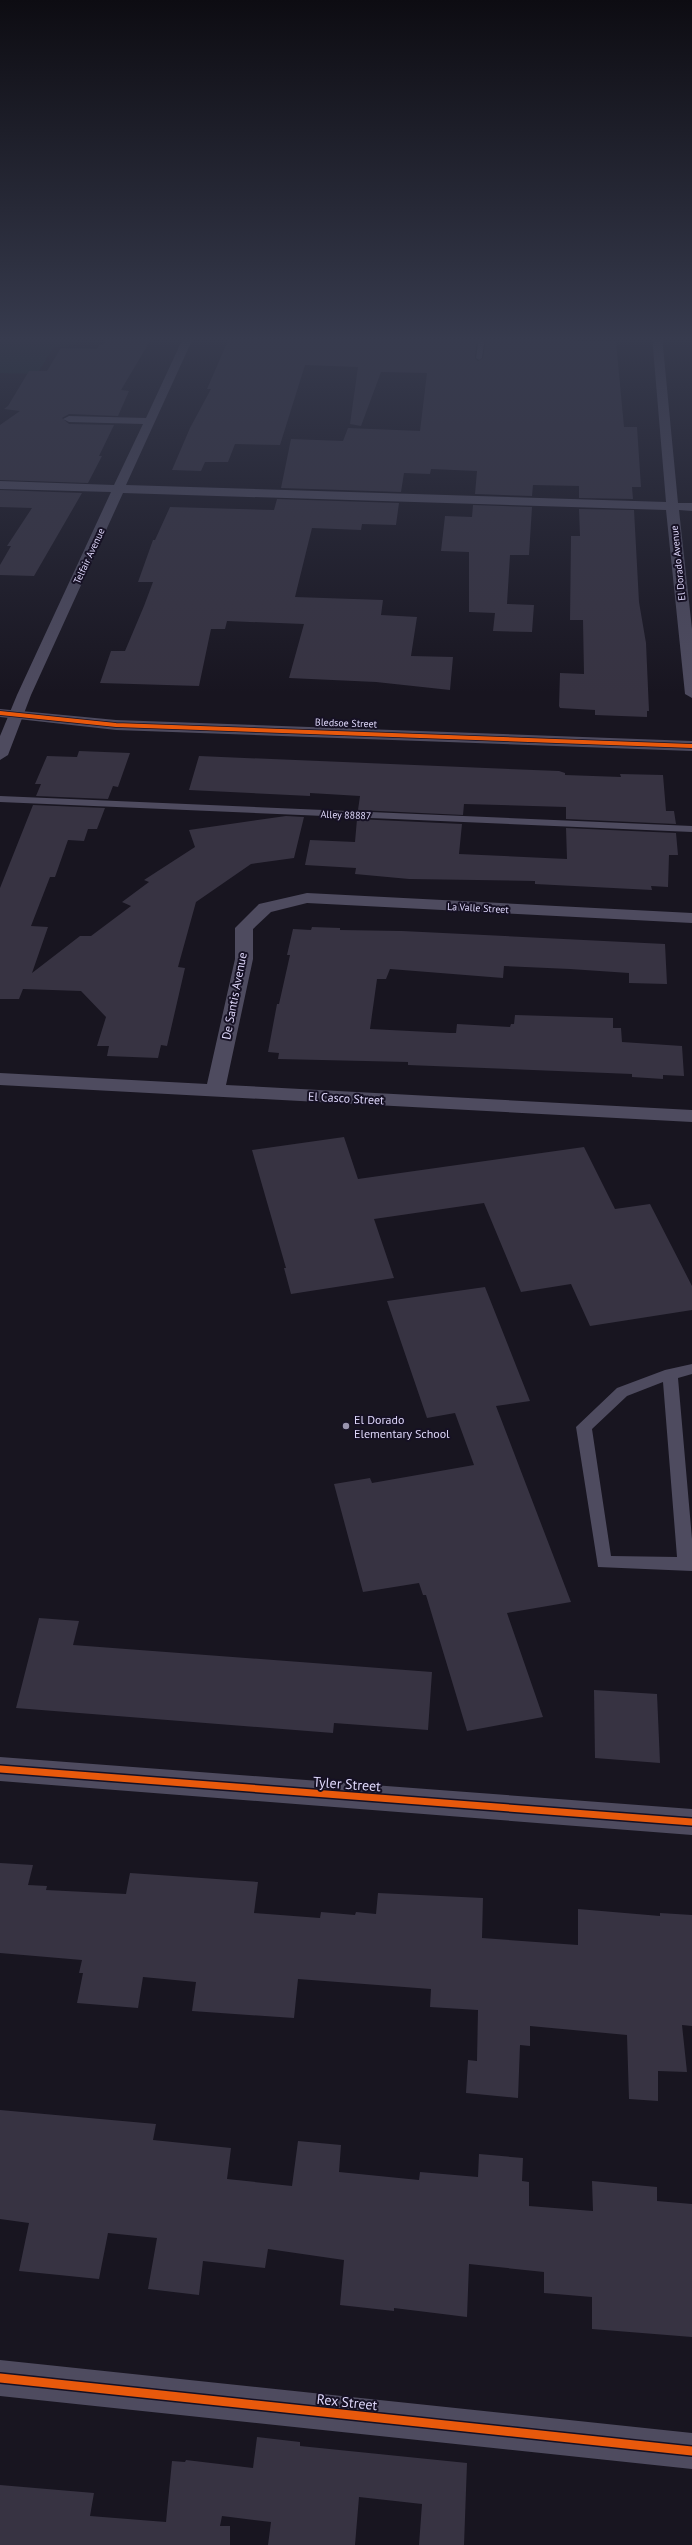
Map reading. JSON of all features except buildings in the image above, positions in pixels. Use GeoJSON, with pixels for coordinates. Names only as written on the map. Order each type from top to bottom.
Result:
{"type":"FeatureCollection","features":[{"type":"Feature","properties":{"kind":"street","name":"Telfair Avenue"},"geometry":{"type":"LineString","coordinates":[[0,755],[16,716],[135,455]]}},
{"type":"Feature","properties":{"kind":"street","name":"El Dorado Avenue"},"geometry":{"type":"LineString","coordinates":[[667,455],[692,694]]}},
{"type":"Feature","properties":{"kind":"street"},"geometry":{"type":"LineString","coordinates":[[0,485],[692,507]]}},
{"type":"Feature","properties":{"kind":"street","name":"Bledsoe Street"},"geometry":{"type":"LineString","coordinates":[[0,713],[16,716],[116,725],[692,746]]}},
{"type":"Feature","properties":{"kind":"street","name":"La Valle Street"},"geometry":{"type":"LineString","coordinates":[[265,908],[307,898],[692,918]]}},
{"type":"Feature","properties":{"kind":"street","name":"De Santis Avenue"},"geometry":{"type":"LineString","coordinates":[[215,1092],[244,959],[244,928],[265,908]]}},
{"type":"Feature","properties":{"kind":"street","name":"El Casco Street"},"geometry":{"type":"LineString","coordinates":[[0,1079],[215,1092],[692,1116]]}},
{"type":"Feature","properties":{"kind":"street","name":"Tyler Street"},"geometry":{"type":"LineString","coordinates":[[0,1769],[692,1822]]}},
{"type":"Feature","properties":{"kind":"street","name":"Rex Street"},"geometry":{"type":"LineString","coordinates":[[0,2378],[692,2451]]}},
{"type":"Feature","properties":{"kind":"lane","name":"Alley 88887"},"geometry":{"type":"LineString","coordinates":[[0,799],[692,829]]}},
{"type":"Feature","properties":{"kind":"lane"},"geometry":{"type":"LineString","coordinates":[[670,1374],[689,1563],[604,1562],[584,1427],[622,1392],[670,1374],[692,1369]]}},
{"type":"Feature","properties":{"kind":"cycle path"},"geometry":{"type":"LineString","coordinates":[[0,713],[116,725],[692,746]]}},
{"type":"Feature","properties":{"kind":"cycle path"},"geometry":{"type":"LineString","coordinates":[[0,1769],[692,1822]]}},
{"type":"Feature","properties":{"kind":"cycle path"},"geometry":{"type":"LineString","coordinates":[[0,2378],[692,2451]]}},
{"type":"Feature","properties":{"kind":"place","name":"El Dorado Elementary School"},"geometry":{"type":"Point","coordinates":[346,1426]}}]}
